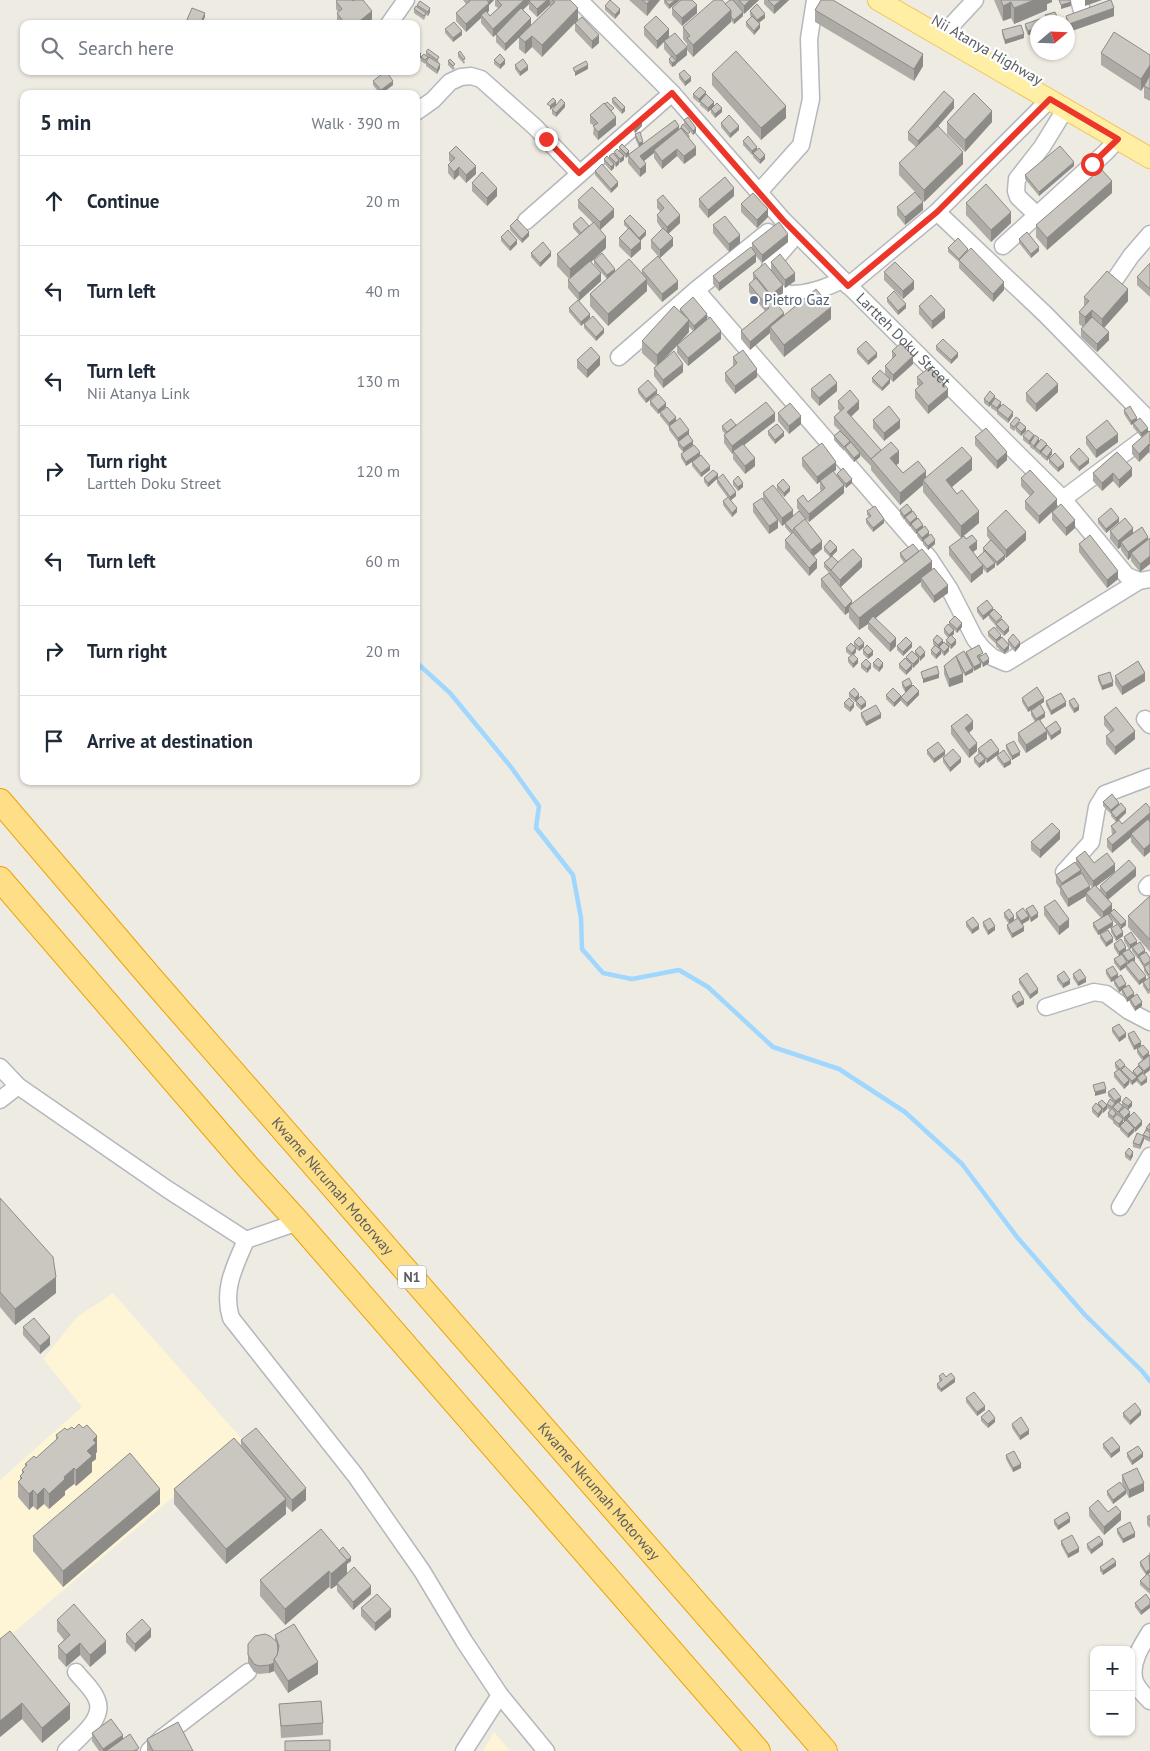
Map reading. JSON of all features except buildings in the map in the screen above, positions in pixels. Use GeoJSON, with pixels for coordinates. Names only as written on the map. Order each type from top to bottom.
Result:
{"type":"FeatureCollection","features":[{"type":"Feature","properties":{"kind":"highway","name":"Kwame Nkrumah Motorway"},"geometry":{"type":"LineString","coordinates":[[0,801],[157,985],[825,1751]]}},
{"type":"Feature","properties":{"kind":"highway"},"geometry":{"type":"LineString","coordinates":[[0,880],[758,1751]]}},
{"type":"Feature","properties":{"kind":"main road"},"geometry":{"type":"LineString","coordinates":[[878,0],[1150,158]]}},
{"type":"Feature","properties":{"kind":"main road","name":"Nii Atanya Highway"},"geometry":{"type":"LineString","coordinates":[[901,0],[1150,147]]}},
{"type":"Feature","properties":{"kind":"street"},"geometry":{"type":"LineString","coordinates":[[392,20],[406,0]]}},
{"type":"Feature","properties":{"kind":"street","name":"Lartteh Doku Street"},"geometry":{"type":"LineString","coordinates":[[579,0],[672,93],[783,220],[1063,498],[1127,576],[1144,580]]}},
{"type":"Feature","properties":{"kind":"street"},"geometry":{"type":"LineString","coordinates":[[759,192],[802,145],[811,99],[809,39],[815,0]]}},
{"type":"Feature","properties":{"kind":"street"},"geometry":{"type":"LineString","coordinates":[[949,28],[975,0]]}},
{"type":"Feature","properties":{"kind":"street"},"geometry":{"type":"LineString","coordinates":[[420,109],[433,100],[450,82],[461,76],[481,79],[535,128],[579,173]]}},
{"type":"Feature","properties":{"kind":"street"},"geometry":{"type":"LineString","coordinates":[[526,221],[672,93]]}},
{"type":"Feature","properties":{"kind":"street"},"geometry":{"type":"LineString","coordinates":[[797,234],[771,264],[769,271],[777,284],[788,294],[796,294],[845,283],[937,212],[1058,104]]}},
{"type":"Feature","properties":{"kind":"street"},"geometry":{"type":"LineString","coordinates":[[1037,215],[1018,197],[1016,191],[1017,180],[1042,147],[1058,104]]}},
{"type":"Feature","properties":{"kind":"street"},"geometry":{"type":"LineString","coordinates":[[1003,246],[1118,139]]}},
{"type":"Feature","properties":{"kind":"street"},"geometry":{"type":"LineString","coordinates":[[937,212],[1064,333],[1150,421]]}},
{"type":"Feature","properties":{"kind":"street"},"geometry":{"type":"LineString","coordinates":[[618,357],[696,290],[783,220]]}},
{"type":"Feature","properties":{"kind":"street"},"geometry":{"type":"LineString","coordinates":[[1116,278],[1131,256],[1150,234]]}},
{"type":"Feature","properties":{"kind":"street"},"geometry":{"type":"LineString","coordinates":[[696,290],[929,558],[950,590],[975,639],[992,657],[1006,663],[1144,580]]}},
{"type":"Feature","properties":{"kind":"street"},"geometry":{"type":"LineString","coordinates":[[1063,498],[1150,434]]}},
{"type":"Feature","properties":{"kind":"street"},"geometry":{"type":"LineString","coordinates":[[1064,872],[1091,842],[1097,807],[1104,794],[1150,777]]}},
{"type":"Feature","properties":{"kind":"street"},"geometry":{"type":"LineString","coordinates":[[1046,1007],[1094,992],[1106,994],[1129,1011],[1150,1022]]}},
{"type":"Feature","properties":{"kind":"street"},"geometry":{"type":"LineString","coordinates":[[0,1067],[18,1086],[144,1174],[246,1240]]}},
{"type":"Feature","properties":{"kind":"street"},"geometry":{"type":"LineString","coordinates":[[0,1100],[18,1086]]}},
{"type":"Feature","properties":{"kind":"street"},"geometry":{"type":"LineString","coordinates":[[1120,1207],[1150,1156]]}},
{"type":"Feature","properties":{"kind":"street"},"geometry":{"type":"LineString","coordinates":[[298,1222],[246,1240],[229,1282],[227,1305],[230,1318],[355,1475],[422,1571],[464,1641],[500,1695],[546,1751]]}},
{"type":"Feature","properties":{"kind":"street"},"geometry":{"type":"LineString","coordinates":[[1150,1632],[1140,1648],[1135,1662],[1134,1678],[1140,1690],[1150,1701]]}},
{"type":"Feature","properties":{"kind":"street"},"geometry":{"type":"LineString","coordinates":[[66,1751],[96,1719],[99,1708],[97,1698],[76,1672]]}},
{"type":"Feature","properties":{"kind":"street"},"geometry":{"type":"LineString","coordinates":[[148,1751],[248,1672]]}},
{"type":"Feature","properties":{"kind":"street"},"geometry":{"type":"LineString","coordinates":[[464,1751],[500,1695]]}},
{"type":"Feature","properties":{"kind":"shaded area"},"geometry":{"type":"Polygon","coordinates":[[[113,1293],[242,1439],[0,1644],[0,1480],[82,1407],[43,1359],[77,1317],[113,1293]]]}},
{"type":"Feature","properties":{"kind":"shaded area"},"geometry":{"type":"Polygon","coordinates":[[[494,1732],[510,1751],[483,1751],[494,1732]]]}},
{"type":"Feature","properties":{"kind":"waterway"},"geometry":{"type":"LineString","coordinates":[[420,666],[450,693],[511,767],[539,806],[536,828],[573,875],[581,918],[582,949],[603,973],[632,979],[679,970],[708,987],[773,1047],[839,1069],[905,1112],[962,1164],[1017,1237],[1085,1315],[1150,1381]]}},
{"type":"Feature","properties":{"kind":"place","name":"Pietro Gaz"},"geometry":{"type":"Point","coordinates":[754,300]}},
{"type":"Feature","properties":{"kind":"route"},"geometry":{"type":"LineString","coordinates":[[546,139],[579,173],[672,93],[783,220],[848,286],[937,212],[1050,99],[1118,139],[1092,164]]}}]}
